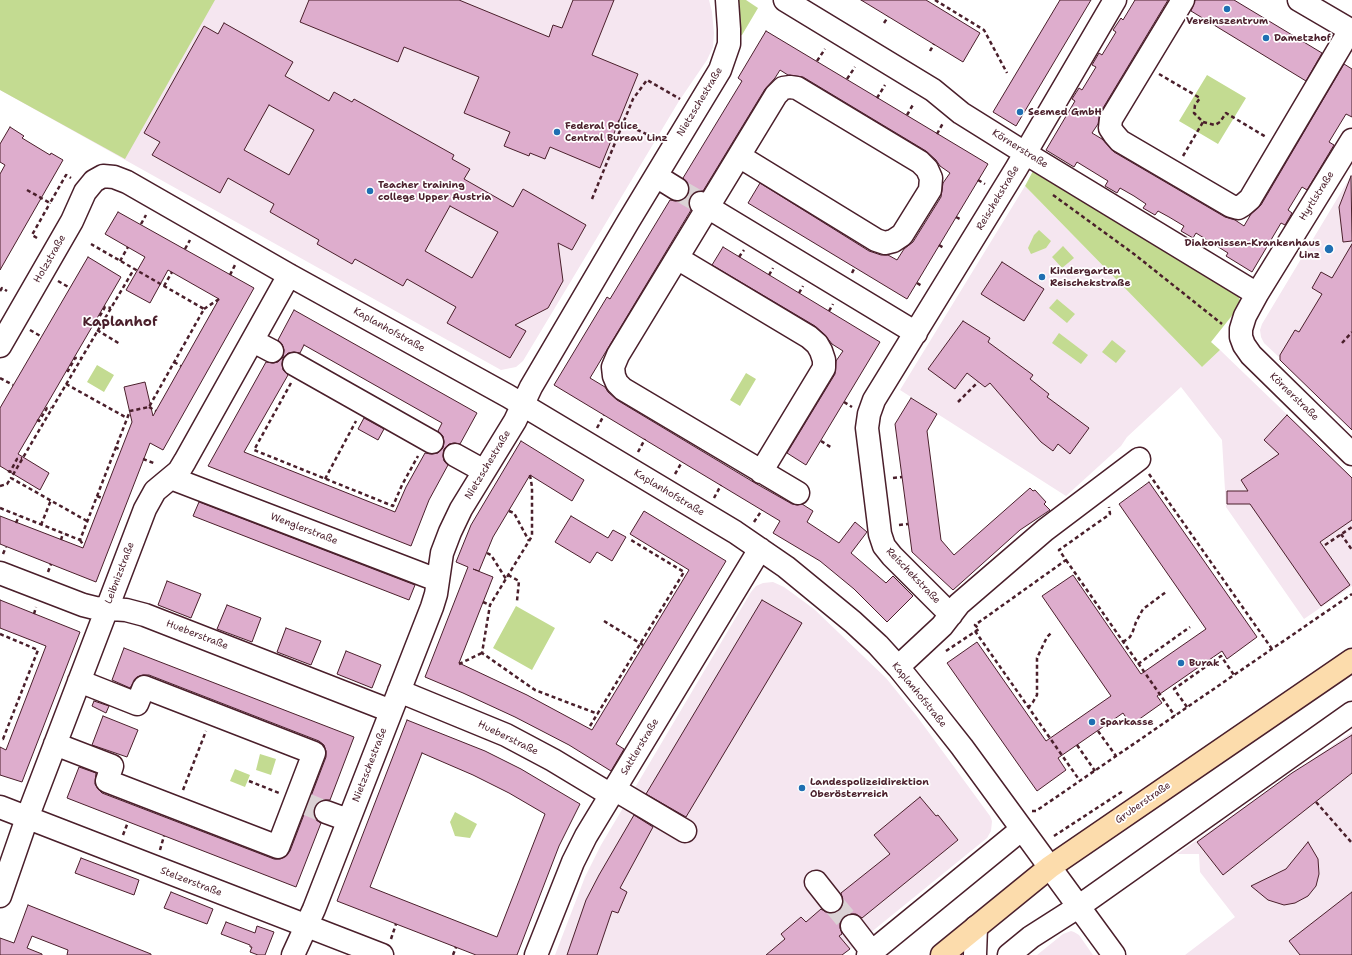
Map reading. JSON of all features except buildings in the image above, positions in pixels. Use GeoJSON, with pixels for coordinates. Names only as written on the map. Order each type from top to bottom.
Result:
{"type":"FeatureCollection","features":[{"type":"Feature","properties":{"kind":"main road","name":"Gruberstraße"},"geometry":{"type":"LineString","coordinates":[[942,955],[1050,868],[1352,660]]}},
{"type":"Feature","properties":{"kind":"street","name":"Nietzschestraße"},"geometry":{"type":"LineString","coordinates":[[293,955],[314,909],[432,607],[442,553],[450,532],[461,509],[515,421],[535,380],[720,70],[729,44],[727,0]]}},
{"type":"Feature","properties":{"kind":"street","name":"Körnerstraße"},"geometry":{"type":"LineString","coordinates":[[785,0],[933,90],[961,113],[1025,153],[1257,294]]}},
{"type":"Feature","properties":{"kind":"street","name":"Reischekstraße"},"geometry":{"type":"LineString","coordinates":[[951,615],[892,556],[884,546],[880,534],[867,428],[868,414],[874,400],[1025,153],[1115,0]]}},
{"type":"Feature","properties":{"kind":"street"},"geometry":{"type":"LineString","coordinates":[[1183,0],[1111,119],[1110,128],[1120,141],[1231,206],[1238,208],[1250,199],[1351,31],[1300,0]]}},
{"type":"Feature","properties":{"kind":"street"},"geometry":{"type":"LineString","coordinates":[[739,156],[876,240],[885,243],[893,242],[902,235],[930,190],[930,178],[927,169],[920,162],[797,88],[784,88],[776,95],[739,156],[704,205],[678,258],[618,355],[613,367],[614,376],[617,383],[623,389],[798,493]]}},
{"type":"Feature","properties":{"kind":"street","name":"Hyrtlstraße"},"geometry":{"type":"LineString","coordinates":[[1241,337],[1241,329],[1245,316],[1257,294],[1352,140]]}},
{"type":"Feature","properties":{"kind":"street","name":"Kaplanhofstraße"},"geometry":{"type":"LineString","coordinates":[[103,176],[114,177],[127,182],[289,275],[523,405],[735,532],[760,548],[820,594],[878,645],[898,667],[928,704],[1022,829],[1114,955]]}},
{"type":"Feature","properties":{"kind":"street","name":"Holzstraße"},"geometry":{"type":"LineString","coordinates":[[0,346],[72,221],[85,192],[94,181],[103,176]]}},
{"type":"Feature","properties":{"kind":"street"},"geometry":{"type":"LineString","coordinates":[[656,176],[677,189]]}},
{"type":"Feature","properties":{"kind":"street"},"geometry":{"type":"LineString","coordinates":[[704,205],[916,333]]}},
{"type":"Feature","properties":{"kind":"street"},"geometry":{"type":"LineString","coordinates":[[678,258],[809,337],[817,344],[821,351],[824,360],[824,368],[761,472]]}},
{"type":"Feature","properties":{"kind":"street","name":"Leibnizstraße"},"geometry":{"type":"LineString","coordinates":[[0,896],[27,818],[149,499],[156,491],[164,471],[179,470],[185,461],[289,275]]}},
{"type":"Feature","properties":{"kind":"street","name":"Körnerstraße"},"geometry":{"type":"LineString","coordinates":[[1241,337],[1244,346],[1251,355],[1352,454]]}},
{"type":"Feature","properties":{"kind":"street"},"geometry":{"type":"LineString","coordinates":[[253,341],[272,351]]}},
{"type":"Feature","properties":{"kind":"street"},"geometry":{"type":"LineString","coordinates":[[297,365],[430,441]]}},
{"type":"Feature","properties":{"kind":"street"},"geometry":{"type":"LineString","coordinates":[[454,454],[484,472]]}},
{"type":"Feature","properties":{"kind":"street"},"geometry":{"type":"LineString","coordinates":[[898,667],[942,626],[959,604],[1045,530],[1144,470]]}},
{"type":"Feature","properties":{"kind":"street","name":"Wenglerstraße"},"geometry":{"type":"LineString","coordinates":[[164,471],[437,580]]}},
{"type":"Feature","properties":{"kind":"street","name":"Sattlerstraße"},"geometry":{"type":"LineString","coordinates":[[536,955],[583,842],[760,548]]}},
{"type":"Feature","properties":{"kind":"street","name":"Hueberstraße"},"geometry":{"type":"LineString","coordinates":[[0,573],[83,605],[106,610],[126,610],[145,615],[391,711]]}},
{"type":"Feature","properties":{"kind":"street"},"geometry":{"type":"LineString","coordinates":[[55,744],[112,766],[107,781],[278,847],[298,801],[314,753],[144,687],[137,704],[79,681]]}},
{"type":"Feature","properties":{"kind":"street","name":"Hueberstraße"},"geometry":{"type":"LineString","coordinates":[[399,691],[506,735],[685,831]]}},
{"type":"Feature","properties":{"kind":"street"},"geometry":{"type":"LineString","coordinates":[[1009,955],[1031,937],[1078,907],[1352,713]]}},
{"type":"Feature","properties":{"kind":"street","name":"Stelzerstraße"},"geometry":{"type":"LineString","coordinates":[[0,808],[306,926],[386,948]]}},
{"type":"Feature","properties":{"kind":"street"},"geometry":{"type":"LineString","coordinates":[[326,812],[348,820]]}},
{"type":"Feature","properties":{"kind":"street"},"geometry":{"type":"LineString","coordinates":[[852,926],[870,953],[1022,829]]}},
{"type":"Feature","properties":{"kind":"street"},"geometry":{"type":"LineString","coordinates":[[816,882],[831,901]]}},
{"type":"Feature","properties":{"kind":"street"},"geometry":{"type":"LineString","coordinates":[[975,955],[976,927]]}},
{"type":"Feature","properties":{"kind":"path"},"geometry":{"type":"LineString","coordinates":[[935,0],[984,30],[1007,73]]}},
{"type":"Feature","properties":{"kind":"path"},"geometry":{"type":"LineString","coordinates":[[884,23],[888,17]]}},
{"type":"Feature","properties":{"kind":"path"},"geometry":{"type":"LineString","coordinates":[[930,51],[934,44]]}},
{"type":"Feature","properties":{"kind":"path"},"geometry":{"type":"LineString","coordinates":[[817,61],[825,49]]}},
{"type":"Feature","properties":{"kind":"path"},"geometry":{"type":"LineString","coordinates":[[1143,65],[1200,98],[1195,105],[1194,113],[1204,122],[1215,125],[1220,122],[1226,113],[1282,146]]}},
{"type":"Feature","properties":{"kind":"path"},"geometry":{"type":"LineString","coordinates":[[847,79],[854,67]]}},
{"type":"Feature","properties":{"kind":"path"},"geometry":{"type":"LineString","coordinates":[[592,199],[633,99],[647,80],[683,101]]}},
{"type":"Feature","properties":{"kind":"path"},"geometry":{"type":"LineString","coordinates":[[878,98],[885,85]]}},
{"type":"Feature","properties":{"kind":"path"},"geometry":{"type":"LineString","coordinates":[[907,115],[914,103]]}},
{"type":"Feature","properties":{"kind":"path"},"geometry":{"type":"LineString","coordinates":[[618,121],[659,140]]}},
{"type":"Feature","properties":{"kind":"path"},"geometry":{"type":"LineString","coordinates":[[938,134],[945,121]]}},
{"type":"Feature","properties":{"kind":"path"},"geometry":{"type":"LineString","coordinates":[[1174,172],[1204,122]]}},
{"type":"Feature","properties":{"kind":"path"},"geometry":{"type":"LineString","coordinates":[[37,238],[32,235],[66,175],[72,178]]}},
{"type":"Feature","properties":{"kind":"path"},"geometry":{"type":"LineString","coordinates":[[26,190],[50,203]]}},
{"type":"Feature","properties":{"kind":"path"},"geometry":{"type":"LineString","coordinates":[[1052,194],[1134,254],[1223,325]]}},
{"type":"Feature","properties":{"kind":"path"},"geometry":{"type":"LineString","coordinates":[[141,224],[147,213]]}},
{"type":"Feature","properties":{"kind":"path"},"geometry":{"type":"LineString","coordinates":[[185,249],[191,238]]}},
{"type":"Feature","properties":{"kind":"path"},"geometry":{"type":"LineString","coordinates":[[91,244],[204,309]]}},
{"type":"Feature","properties":{"kind":"path"},"geometry":{"type":"LineString","coordinates":[[120,260],[128,247]]}},
{"type":"Feature","properties":{"kind":"path"},"geometry":{"type":"LineString","coordinates":[[230,275],[236,263]]}},
{"type":"Feature","properties":{"kind":"path"},"geometry":{"type":"LineString","coordinates":[[0,486],[7,484],[11,478],[107,312],[112,308],[134,268]]}},
{"type":"Feature","properties":{"kind":"path"},"geometry":{"type":"LineString","coordinates":[[164,286],[172,272]]}},
{"type":"Feature","properties":{"kind":"path"},"geometry":{"type":"LineString","coordinates":[[0,291],[2,288],[7,291]]}},
{"type":"Feature","properties":{"kind":"path"},"geometry":{"type":"LineString","coordinates":[[149,407],[204,309],[218,298]]}},
{"type":"Feature","properties":{"kind":"path"},"geometry":{"type":"LineString","coordinates":[[96,320],[97,321],[105,307],[112,308]]}},
{"type":"Feature","properties":{"kind":"path"},"geometry":{"type":"LineString","coordinates":[[97,330],[120,344]]}},
{"type":"Feature","properties":{"kind":"path"},"geometry":{"type":"LineString","coordinates":[[1342,343],[1352,332]]}},
{"type":"Feature","properties":{"kind":"path"},"geometry":{"type":"LineString","coordinates":[[67,370],[68,371],[76,358],[81,358]]}},
{"type":"Feature","properties":{"kind":"path"},"geometry":{"type":"LineString","coordinates":[[174,362],[181,366]]}},
{"type":"Feature","properties":{"kind":"path"},"geometry":{"type":"LineString","coordinates":[[297,365],[254,450],[394,506],[402,485],[430,441]]}},
{"type":"Feature","properties":{"kind":"path"},"geometry":{"type":"LineString","coordinates":[[0,378],[13,386]]}},
{"type":"Feature","properties":{"kind":"path"},"geometry":{"type":"LineString","coordinates":[[958,402],[978,382]]}},
{"type":"Feature","properties":{"kind":"path"},"geometry":{"type":"LineString","coordinates":[[66,384],[127,418]]}},
{"type":"Feature","properties":{"kind":"path"},"geometry":{"type":"LineString","coordinates":[[325,479],[365,404]]}},
{"type":"Feature","properties":{"kind":"path"},"geometry":{"type":"LineString","coordinates":[[80,540],[130,411],[149,407],[156,410]]}},
{"type":"Feature","properties":{"kind":"path"},"geometry":{"type":"LineString","coordinates":[[37,420],[39,421],[47,408],[51,408]]}},
{"type":"Feature","properties":{"kind":"path"},"geometry":{"type":"LineString","coordinates":[[596,428],[604,415]]}},
{"type":"Feature","properties":{"kind":"path"},"geometry":{"type":"LineString","coordinates":[[637,452],[645,439]]}},
{"type":"Feature","properties":{"kind":"path"},"geometry":{"type":"LineString","coordinates":[[821,441],[832,448]]}},
{"type":"Feature","properties":{"kind":"path"},"geometry":{"type":"LineString","coordinates":[[115,447],[121,450]]}},
{"type":"Feature","properties":{"kind":"path"},"geometry":{"type":"LineString","coordinates":[[8,471],[10,472],[17,459],[22,458]]}},
{"type":"Feature","properties":{"kind":"path"},"geometry":{"type":"LineString","coordinates":[[143,459],[164,471]]}},
{"type":"Feature","properties":{"kind":"path"},"geometry":{"type":"LineString","coordinates":[[675,475],[682,462]]}},
{"type":"Feature","properties":{"kind":"path"},"geometry":{"type":"LineString","coordinates":[[1144,470],[1272,649]]}},
{"type":"Feature","properties":{"kind":"path"},"geometry":{"type":"LineString","coordinates":[[482,653],[490,605],[532,536],[532,487],[530,475]]}},
{"type":"Feature","properties":{"kind":"path"},"geometry":{"type":"LineString","coordinates":[[11,478],[87,520]]}},
{"type":"Feature","properties":{"kind":"path"},"geometry":{"type":"LineString","coordinates":[[714,498],[721,485]]}},
{"type":"Feature","properties":{"kind":"path"},"geometry":{"type":"LineString","coordinates":[[96,496],[102,498]]}},
{"type":"Feature","properties":{"kind":"path"},"geometry":{"type":"LineString","coordinates":[[41,525],[51,500]]}},
{"type":"Feature","properties":{"kind":"path"},"geometry":{"type":"LineString","coordinates":[[1109,506],[1110,514],[1059,550],[1174,716]]}},
{"type":"Feature","properties":{"kind":"path"},"geometry":{"type":"LineString","coordinates":[[0,508],[80,540],[84,546]]}},
{"type":"Feature","properties":{"kind":"path"},"geometry":{"type":"LineString","coordinates":[[754,522],[762,510]]}},
{"type":"Feature","properties":{"kind":"path"},"geometry":{"type":"LineString","coordinates":[[509,511],[514,513],[529,541]]}},
{"type":"Feature","properties":{"kind":"path"},"geometry":{"type":"LineString","coordinates":[[16,522],[19,516]]}},
{"type":"Feature","properties":{"kind":"path"},"geometry":{"type":"LineString","coordinates":[[1325,545],[1352,527]]}},
{"type":"Feature","properties":{"kind":"path"},"geometry":{"type":"LineString","coordinates":[[61,540],[63,533]]}},
{"type":"Feature","properties":{"kind":"path"},"geometry":{"type":"LineString","coordinates":[[1341,534],[1352,550]]}},
{"type":"Feature","properties":{"kind":"path"},"geometry":{"type":"LineString","coordinates":[[590,726],[616,687],[684,572],[631,540]]}},
{"type":"Feature","properties":{"kind":"path"},"geometry":{"type":"LineString","coordinates":[[487,553],[490,555],[506,579]]}},
{"type":"Feature","properties":{"kind":"path"},"geometry":{"type":"LineString","coordinates":[[944,652],[979,629],[976,624],[1066,560]]}},
{"type":"Feature","properties":{"kind":"path"},"geometry":{"type":"LineString","coordinates":[[508,575],[519,581],[517,602]]}},
{"type":"Feature","properties":{"kind":"path"},"geometry":{"type":"LineString","coordinates":[[1123,642],[1130,637],[1134,631],[1136,622],[1143,610],[1166,592]]}},
{"type":"Feature","properties":{"kind":"path"},"geometry":{"type":"LineString","coordinates":[[1027,808],[1032,811],[1036,811],[1352,594]]}},
{"type":"Feature","properties":{"kind":"path"},"geometry":{"type":"LineString","coordinates":[[483,602],[490,605]]}},
{"type":"Feature","properties":{"kind":"path"},"geometry":{"type":"LineString","coordinates":[[604,621],[642,644]]}},
{"type":"Feature","properties":{"kind":"path"},"geometry":{"type":"LineString","coordinates":[[1138,664],[1190,627]]}},
{"type":"Feature","properties":{"kind":"path"},"geometry":{"type":"LineString","coordinates":[[975,631],[1080,781]]}},
{"type":"Feature","properties":{"kind":"path"},"geometry":{"type":"LineString","coordinates":[[1028,708],[1037,695],[1037,658],[1047,637],[1052,632]]}},
{"type":"Feature","properties":{"kind":"path"},"geometry":{"type":"LineString","coordinates":[[0,634],[38,650],[3,739],[0,738]]}},
{"type":"Feature","properties":{"kind":"path"},"geometry":{"type":"LineString","coordinates":[[482,653],[535,690],[598,714]]}},
{"type":"Feature","properties":{"kind":"path"},"geometry":{"type":"LineString","coordinates":[[458,664],[482,653]]}},
{"type":"Feature","properties":{"kind":"path"},"geometry":{"type":"LineString","coordinates":[[1187,707],[1174,689],[1221,656],[1234,675]]}},
{"type":"Feature","properties":{"kind":"path"},"geometry":{"type":"LineString","coordinates":[[176,807],[212,714]]}},
{"type":"Feature","properties":{"kind":"path"},"geometry":{"type":"LineString","coordinates":[[1098,730],[1116,756]]}},
{"type":"Feature","properties":{"kind":"path"},"geometry":{"type":"LineString","coordinates":[[1077,745],[1095,771]]}},
{"type":"Feature","properties":{"kind":"path"},"geometry":{"type":"LineString","coordinates":[[249,781],[298,801]]}},
{"type":"Feature","properties":{"kind":"path"},"geometry":{"type":"LineString","coordinates":[[1316,802],[1352,843]]}},
{"type":"Feature","properties":{"kind":"path"},"geometry":{"type":"LineString","coordinates":[[122,840],[128,822]]}},
{"type":"Feature","properties":{"kind":"path"},"geometry":{"type":"LineString","coordinates":[[159,854],[164,836]]}},
{"type":"Feature","properties":{"kind":"path"},"geometry":{"type":"LineString","coordinates":[[386,948],[396,924]]}},
{"type":"Feature","properties":{"kind":"path"},"geometry":{"type":"LineString","coordinates":[[453,955],[456,947]]}},
{"type":"Feature","properties":{"kind":"shaded area"},"geometry":{"type":"Polygon","coordinates":[[[0,0],[709,0],[714,33],[713,47],[707,60],[679,101],[523,361],[516,367],[501,370],[0,90],[0,0]]]}},
{"type":"Feature","properties":{"kind":"shaded area","name":"Diakonissen-Krankenhaus Linz"},"geometry":{"type":"Polygon","coordinates":[[[1352,174],[1352,426],[1264,343],[1260,330],[1262,324],[1352,174]]]}},
{"type":"Feature","properties":{"kind":"shaded area","name":"Kindergarten Reischekstraße"},"geometry":{"type":"Polygon","coordinates":[[[1025,186],[1202,367],[1220,350],[1352,477],[1352,586],[1304,619],[1226,507],[1222,440],[1181,387],[1127,437],[1121,446],[1066,496],[900,390],[1025,186]]]}},
{"type":"Feature","properties":{"kind":"shaded area","name":"Landespolizeidirektion Oberösterreich"},"geometry":{"type":"Polygon","coordinates":[[[773,582],[784,587],[814,609],[886,678],[916,715],[990,816],[992,821],[991,831],[987,838],[843,955],[555,955],[585,877],[601,845],[751,592],[756,586],[763,583],[773,582]]]}},
{"type":"Feature","properties":{"kind":"shaded area"},"geometry":{"type":"Polygon","coordinates":[[[1352,732],[1352,955],[1185,955],[1235,917],[1200,872],[1199,854],[1177,854],[1352,732]]]}},
{"type":"Feature","properties":{"kind":"shaded area"},"geometry":{"type":"Polygon","coordinates":[[[1071,931],[1079,935],[1093,955],[1037,955],[1063,934],[1071,931]]]}},
{"type":"Feature","properties":{"kind":"green space"},"geometry":{"type":"Polygon","coordinates":[[[0,0],[215,0],[125,159],[0,90],[0,0]]]}},
{"type":"Feature","properties":{"kind":"green space"},"geometry":{"type":"Polygon","coordinates":[[[737,0],[746,0],[758,8],[742,35],[739,36],[737,0]]]}},
{"type":"Feature","properties":{"kind":"green space"},"geometry":{"type":"Polygon","coordinates":[[[1207,75],[1246,98],[1218,144],[1179,121],[1207,75]]]}},
{"type":"Feature","properties":{"kind":"green space"},"geometry":{"type":"Polygon","coordinates":[[[1033,171],[1233,290],[1238,295],[1240,301],[1238,308],[1211,342],[1220,350],[1202,367],[1025,186],[1033,171]]]}},
{"type":"Feature","properties":{"kind":"green space"},"geometry":{"type":"Polygon","coordinates":[[[1039,230],[1051,241],[1046,248],[1031,254],[1028,248],[1034,235],[1039,230]]]}},
{"type":"Feature","properties":{"kind":"green space"},"geometry":{"type":"Polygon","coordinates":[[[1063,246],[1074,258],[1062,268],[1052,257],[1063,246]]]}},
{"type":"Feature","properties":{"kind":"green space"},"geometry":{"type":"Polygon","coordinates":[[[1057,299],[1075,314],[1067,323],[1049,308],[1057,299]]]}},
{"type":"Feature","properties":{"kind":"green space"},"geometry":{"type":"Polygon","coordinates":[[[1059,333],[1088,355],[1081,364],[1052,343],[1059,333]]]}},
{"type":"Feature","properties":{"kind":"green space"},"geometry":{"type":"Polygon","coordinates":[[[1112,340],[1126,351],[1116,363],[1102,352],[1112,340]]]}},
{"type":"Feature","properties":{"kind":"green space"},"geometry":{"type":"Polygon","coordinates":[[[97,365],[114,375],[104,392],[87,382],[97,365]]]}},
{"type":"Feature","properties":{"kind":"green space"},"geometry":{"type":"Polygon","coordinates":[[[746,373],[756,379],[740,406],[730,400],[746,373]]]}},
{"type":"Feature","properties":{"kind":"green space"},"geometry":{"type":"Polygon","coordinates":[[[516,606],[555,628],[532,670],[493,648],[516,606]]]}},
{"type":"Feature","properties":{"kind":"green space"},"geometry":{"type":"Polygon","coordinates":[[[260,754],[276,759],[271,775],[256,770],[260,754]]]}},
{"type":"Feature","properties":{"kind":"green space"},"geometry":{"type":"Polygon","coordinates":[[[235,769],[250,775],[245,787],[230,781],[235,769]]]}},
{"type":"Feature","properties":{"kind":"green space"},"geometry":{"type":"Polygon","coordinates":[[[455,812],[477,824],[470,838],[455,836],[450,822],[455,812]]]}},
{"type":"Feature","properties":{"kind":"tunnel"},"geometry":{"type":"LineString","coordinates":[[677,189],[701,203]]}},
{"type":"Feature","properties":{"kind":"tunnel"},"geometry":{"type":"LineString","coordinates":[[301,802],[326,812]]}},
{"type":"Feature","properties":{"kind":"tunnel"},"geometry":{"type":"LineString","coordinates":[[831,901],[852,926]]}},
{"type":"Feature","properties":{"kind":"place","name":"Vereinszentrum"},"geometry":{"type":"Point","coordinates":[1227,9]}},
{"type":"Feature","properties":{"kind":"place","name":"Dametzhof"},"geometry":{"type":"Point","coordinates":[1266,38]}},
{"type":"Feature","properties":{"kind":"place","name":"Seemed GmbH"},"geometry":{"type":"Point","coordinates":[1020,112]}},
{"type":"Feature","properties":{"kind":"place","name":"Federal Police Central Bureau Linz"},"geometry":{"type":"Point","coordinates":[557,132]}},
{"type":"Feature","properties":{"kind":"place","name":"Teacher training college Upper Austria"},"geometry":{"type":"Point","coordinates":[370,191]}},
{"type":"Feature","properties":{"kind":"place","name":"Diakonissen-Krankenhaus Linz"},"geometry":{"type":"Point","coordinates":[1329,249]}},
{"type":"Feature","properties":{"kind":"place","name":"Kindergarten Reischekstraße"},"geometry":{"type":"Point","coordinates":[1042,277]}},
{"type":"Feature","properties":{"kind":"place","name":"Burak"},"geometry":{"type":"Point","coordinates":[1181,663]}},
{"type":"Feature","properties":{"kind":"place","name":"Sparkasse"},"geometry":{"type":"Point","coordinates":[1092,722]}},
{"type":"Feature","properties":{"kind":"place","name":"Landespolizeidirektion Oberösterreich"},"geometry":{"type":"Point","coordinates":[802,788]}},
{"type":"Feature","properties":{"kind":"district","name":"Kaplanhof"},"geometry":{"type":"Point","coordinates":[120,322]}}]}
